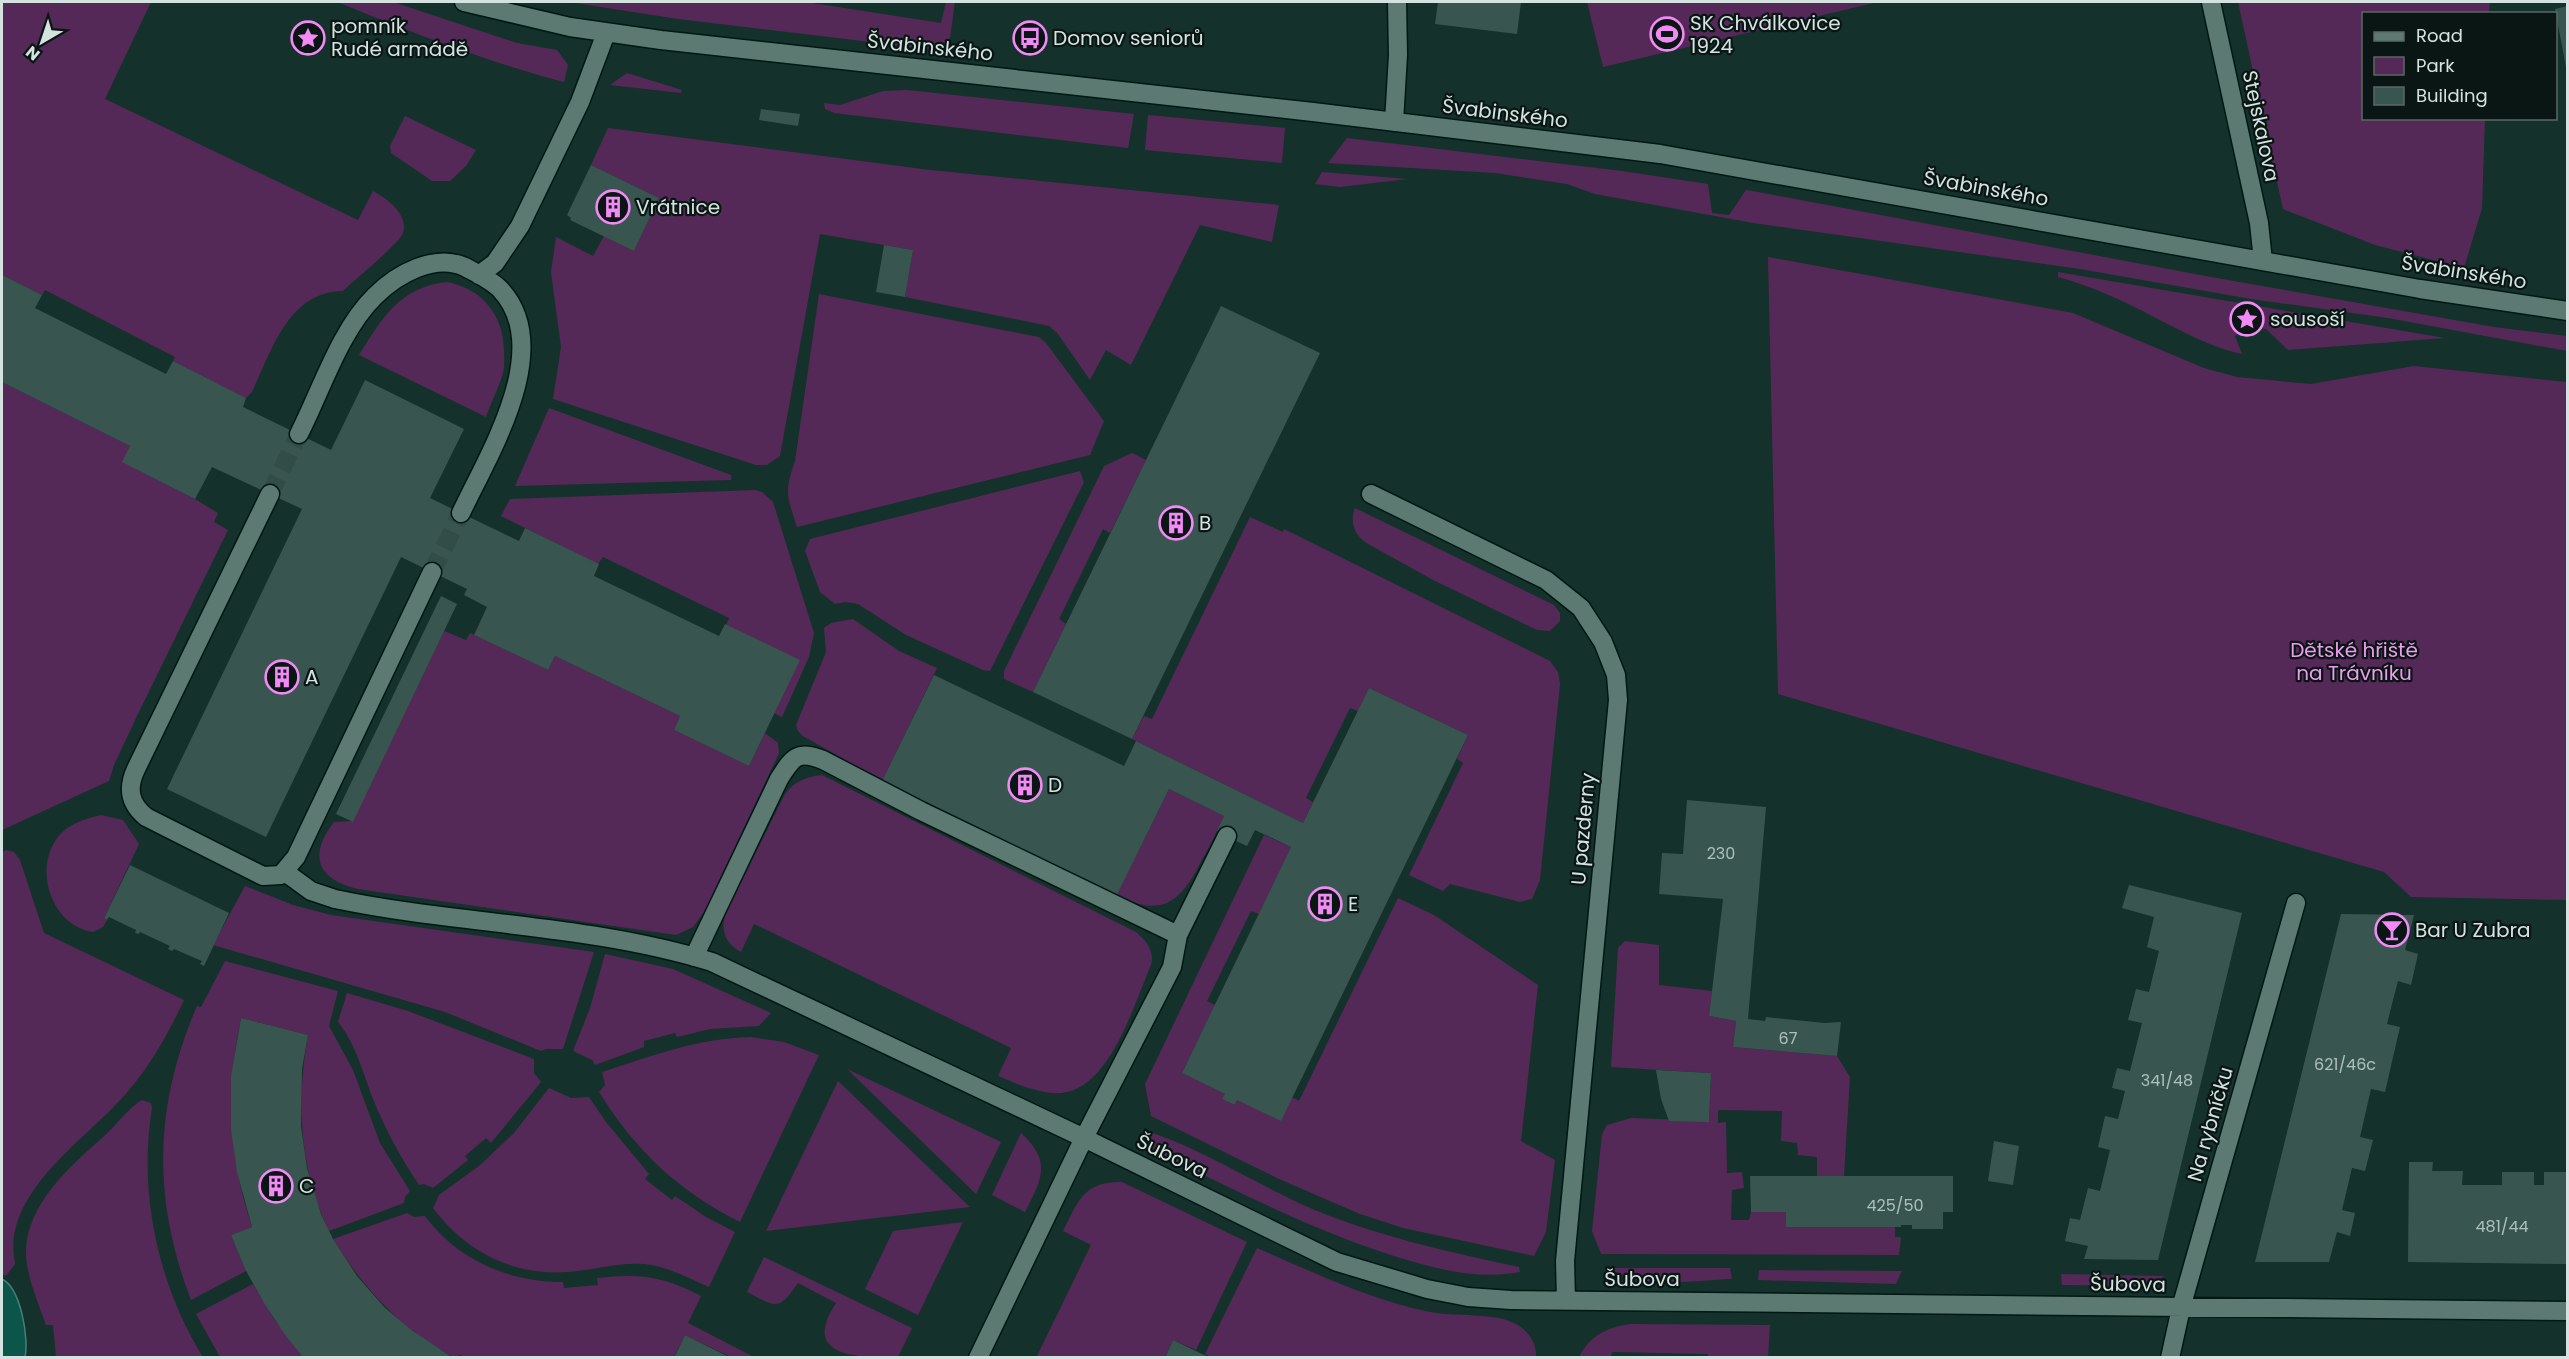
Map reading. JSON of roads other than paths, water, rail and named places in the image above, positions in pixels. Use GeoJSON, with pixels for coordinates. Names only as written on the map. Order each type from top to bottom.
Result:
{"type":"FeatureCollection","features":[{"type":"Feature","properties":{"kind":"street","name":"Švabinského"},"geometry":{"type":"LineString","coordinates":[[464,2],[606,33],[1660,154],[2421,289],[2568,311]]}},
{"type":"Feature","properties":{"kind":"street"},"geometry":{"type":"LineString","coordinates":[[1394,122],[1398,55],[1397,2]]}},
{"type":"Feature","properties":{"kind":"street","name":"Stejskalova"},"geometry":{"type":"LineString","coordinates":[[2211,2],[2259,223],[2263,261]]}},
{"type":"Feature","properties":{"kind":"street"},"geometry":{"type":"LineString","coordinates":[[479,274],[495,263],[520,226],[580,102],[606,33]]}},
{"type":"Feature","properties":{"kind":"street"},"geometry":{"type":"LineString","coordinates":[[299,434],[355,322],[369,302],[384,288],[407,273],[434,263],[448,261],[479,274],[498,287],[513,311],[520,342],[520,372],[502,424],[460,513]]}},
{"type":"Feature","properties":{"kind":"street"},"geometry":{"type":"LineString","coordinates":[[270,494],[129,787],[134,804],[146,817],[263,876],[275,876],[285,872],[296,857],[432,572]]}},
{"type":"Feature","properties":{"kind":"street","name":"U pazderny"},"geometry":{"type":"LineString","coordinates":[[1371,495],[1546,580],[1581,608],[1603,642],[1616,675],[1618,700],[1565,1262],[1566,1301]]}},
{"type":"Feature","properties":{"kind":"street"},"geometry":{"type":"LineString","coordinates":[[694,957],[779,779],[798,755],[809,755],[823,760],[932,816],[1178,935]]}},
{"type":"Feature","properties":{"kind":"street"},"geometry":{"type":"LineString","coordinates":[[978,1358],[1084,1138],[1172,968],[1178,935],[1227,836]]}},
{"type":"Feature","properties":{"kind":"street","name":"Šubova"},"geometry":{"type":"LineString","coordinates":[[285,872],[311,891],[342,900],[602,938],[694,957],[734,972],[1084,1138],[1338,1262],[1427,1289],[1468,1297],[1566,1301],[2568,1311]]}},
{"type":"Feature","properties":{"kind":"street","name":"Na rybníčku"},"geometry":{"type":"LineString","coordinates":[[2170,1358],[2181,1308],[2296,903]]}},
{"type":"Feature","properties":{"kind":"tunnel"},"geometry":{"type":"LineString","coordinates":[[270,494],[299,434]]}},
{"type":"Feature","properties":{"kind":"tunnel"},"geometry":{"type":"LineString","coordinates":[[432,572],[461,513]]}},
{"type":"Feature","properties":{"kind":"place","name":"SK Chválkovice 1924"},"geometry":{"type":"Point","coordinates":[1667,34]}},
{"type":"Feature","properties":{"kind":"place","name":"pomník Rudé armádě"},"geometry":{"type":"Point","coordinates":[308,38]}},
{"type":"Feature","properties":{"kind":"place","name":"Domov seniorů"},"geometry":{"type":"Point","coordinates":[1030,38]}},
{"type":"Feature","properties":{"kind":"place","name":"Vrátnice"},"geometry":{"type":"Point","coordinates":[613,207]}},
{"type":"Feature","properties":{"kind":"place","name":"sousoší"},"geometry":{"type":"Point","coordinates":[2247,319]}},
{"type":"Feature","properties":{"kind":"place","name":"B"},"geometry":{"type":"Point","coordinates":[1176,523]}},
{"type":"Feature","properties":{"kind":"place","name":"A"},"geometry":{"type":"Point","coordinates":[282,677]}},
{"type":"Feature","properties":{"kind":"place","name":"D"},"geometry":{"type":"Point","coordinates":[1025,785]}},
{"type":"Feature","properties":{"kind":"place","name":"E"},"geometry":{"type":"Point","coordinates":[1325,904]}},
{"type":"Feature","properties":{"kind":"place","name":"Bar U Zubra"},"geometry":{"type":"Point","coordinates":[2392,930]}},
{"type":"Feature","properties":{"kind":"place","name":"C"},"geometry":{"type":"Point","coordinates":[276,1186]}},
{"type":"Feature","properties":{"kind":"park label","name":"Dětské hřiště na Trávníku"},"geometry":{"type":"Point","coordinates":[2354,662]}}]}
